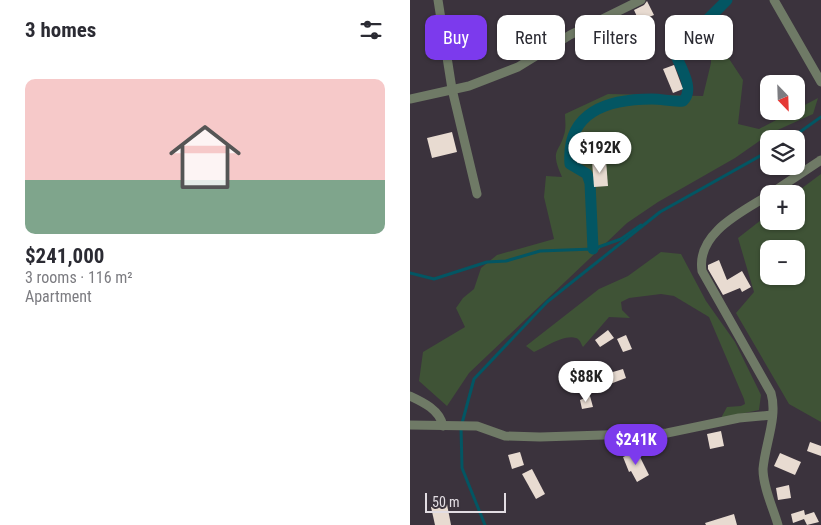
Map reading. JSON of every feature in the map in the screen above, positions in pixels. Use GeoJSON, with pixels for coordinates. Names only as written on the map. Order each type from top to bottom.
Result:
{"type":"FeatureCollection","features":[{"type":"Feature","properties":{"kind":"street"},"geometry":{"type":"LineString","coordinates":[[438,0],[452,89],[477,194]]}},
{"type":"Feature","properties":{"kind":"street"},"geometry":{"type":"LineString","coordinates":[[410,99],[469,86],[518,67],[570,35],[641,0]]}},
{"type":"Feature","properties":{"kind":"street"},"geometry":{"type":"LineString","coordinates":[[774,0],[821,82]]}},
{"type":"Feature","properties":{"kind":"street"},"geometry":{"type":"LineString","coordinates":[[783,185],[821,160]]}},
{"type":"Feature","properties":{"kind":"street"},"geometry":{"type":"LineString","coordinates":[[760,200],[734,217],[706,242],[700,261],[702,271],[771,393],[775,407],[772,414],[763,470],[766,488],[778,525]]}},
{"type":"Feature","properties":{"kind":"street"},"geometry":{"type":"LineString","coordinates":[[410,396],[432,408],[442,419],[443,426]]}},
{"type":"Feature","properties":{"kind":"street"},"geometry":{"type":"LineString","coordinates":[[410,425],[477,426],[505,436],[540,437],[667,433],[739,418],[772,414]]}},
{"type":"Feature","properties":{"kind":"green space"},"geometry":{"type":"Polygon","coordinates":[[[711,60],[730,60],[743,80],[738,124],[759,129],[776,120],[800,120],[778,130],[760,130],[760,141],[735,158],[658,202],[627,223],[469,373],[447,406],[419,381],[423,352],[465,327],[456,308],[463,298],[474,289],[481,268],[497,255],[554,239],[544,197],[546,176],[562,177],[556,156],[565,131],[565,114],[608,94],[703,96],[711,60]]]}},
{"type":"Feature","properties":{"kind":"green space"},"geometry":{"type":"Polygon","coordinates":[[[818,98],[813,114],[805,118],[805,105],[818,98]]]}},
{"type":"Feature","properties":{"kind":"green space"},"geometry":{"type":"Polygon","coordinates":[[[821,174],[821,422],[789,404],[736,313],[754,292],[738,238],[760,221],[760,230],[805,230],[805,186],[821,174]]]}},
{"type":"Feature","properties":{"kind":"green space"},"geometry":{"type":"Polygon","coordinates":[[[661,252],[681,254],[706,301],[735,342],[761,395],[759,410],[721,418],[727,407],[741,406],[745,404],[744,399],[709,317],[674,296],[661,294],[629,298],[621,302],[622,310],[630,318],[609,317],[583,347],[578,339],[571,337],[534,352],[526,346],[599,289],[628,276],[661,252]]]}},
{"type":"Feature","properties":{"kind":"building"},"geometry":{"type":"Polygon","coordinates":[[[647,1],[654,15],[636,15],[634,10],[644,5],[647,1]]]}},
{"type":"Feature","properties":{"kind":"building"},"geometry":{"type":"Polygon","coordinates":[[[674,65],[683,89],[673,93],[663,69],[674,65]]]}},
{"type":"Feature","properties":{"kind":"building"},"geometry":{"type":"Polygon","coordinates":[[[452,132],[457,152],[432,158],[427,138],[452,132]]]}},
{"type":"Feature","properties":{"kind":"building"},"geometry":{"type":"Polygon","coordinates":[[[578,147],[588,148],[587,164],[577,163],[578,147]]]}},
{"type":"Feature","properties":{"kind":"building"},"geometry":{"type":"Polygon","coordinates":[[[606,160],[608,186],[594,187],[592,161],[606,160]]]}},
{"type":"Feature","properties":{"kind":"building"},"geometry":{"type":"Polygon","coordinates":[[[719,260],[727,280],[742,271],[751,287],[742,292],[740,288],[723,295],[708,269],[708,265],[719,260]]]}},
{"type":"Feature","properties":{"kind":"building"},"geometry":{"type":"Polygon","coordinates":[[[608,330],[614,338],[600,347],[595,340],[608,330]]]}},
{"type":"Feature","properties":{"kind":"building"},"geometry":{"type":"Polygon","coordinates":[[[626,335],[632,349],[623,352],[617,339],[626,335]]]}},
{"type":"Feature","properties":{"kind":"building"},"geometry":{"type":"Polygon","coordinates":[[[623,369],[626,378],[610,384],[606,374],[623,369]]]}},
{"type":"Feature","properties":{"kind":"building"},"geometry":{"type":"Polygon","coordinates":[[[590,396],[593,407],[582,409],[580,400],[590,396]]]}},
{"type":"Feature","properties":{"kind":"building"},"geometry":{"type":"Polygon","coordinates":[[[721,431],[724,446],[710,449],[707,434],[721,431]]]}},
{"type":"Feature","properties":{"kind":"building"},"geometry":{"type":"Polygon","coordinates":[[[810,442],[821,446],[821,456],[807,451],[810,442]]]}},
{"type":"Feature","properties":{"kind":"building"},"geometry":{"type":"Polygon","coordinates":[[[637,451],[649,475],[637,482],[631,471],[629,472],[623,457],[637,451]]]}},
{"type":"Feature","properties":{"kind":"building"},"geometry":{"type":"Polygon","coordinates":[[[520,452],[524,465],[512,469],[508,455],[520,452]]]}},
{"type":"Feature","properties":{"kind":"building"},"geometry":{"type":"Polygon","coordinates":[[[780,453],[801,462],[795,475],[774,466],[780,453]]]}},
{"type":"Feature","properties":{"kind":"building"},"geometry":{"type":"Polygon","coordinates":[[[532,469],[545,494],[536,499],[522,474],[532,469]]]}},
{"type":"Feature","properties":{"kind":"building"},"geometry":{"type":"Polygon","coordinates":[[[789,485],[791,498],[778,500],[776,488],[789,485]]]}},
{"type":"Feature","properties":{"kind":"building"},"geometry":{"type":"Polygon","coordinates":[[[447,504],[451,525],[435,525],[431,507],[447,504]]]}},
{"type":"Feature","properties":{"kind":"building"},"geometry":{"type":"Polygon","coordinates":[[[804,510],[805,515],[814,512],[819,522],[807,525],[804,519],[793,523],[791,514],[804,510]]]}},
{"type":"Feature","properties":{"kind":"building"},"geometry":{"type":"Polygon","coordinates":[[[734,514],[737,525],[706,525],[705,523],[734,514]]]}},
{"type":"Feature","properties":{"kind":"waterway"},"geometry":{"type":"LineString","coordinates":[[593,249],[590,183],[587,174],[570,164],[571,146],[575,131],[583,120],[593,112],[620,102],[652,99],[683,101],[687,96],[688,90],[685,77],[674,51],[675,46],[696,35],[708,19],[727,0]]}},
{"type":"Feature","properties":{"kind":"waterway"},"geometry":{"type":"LineString","coordinates":[[803,130],[821,117]]}},
{"type":"Feature","properties":{"kind":"waterway"},"geometry":{"type":"LineString","coordinates":[[485,525],[462,468],[461,427],[474,379],[547,302],[660,212],[760,156]]}},
{"type":"Feature","properties":{"kind":"waterway"},"geometry":{"type":"LineString","coordinates":[[410,273],[434,279],[487,262],[506,261],[540,251],[593,249],[621,239],[641,225]]}}]}
